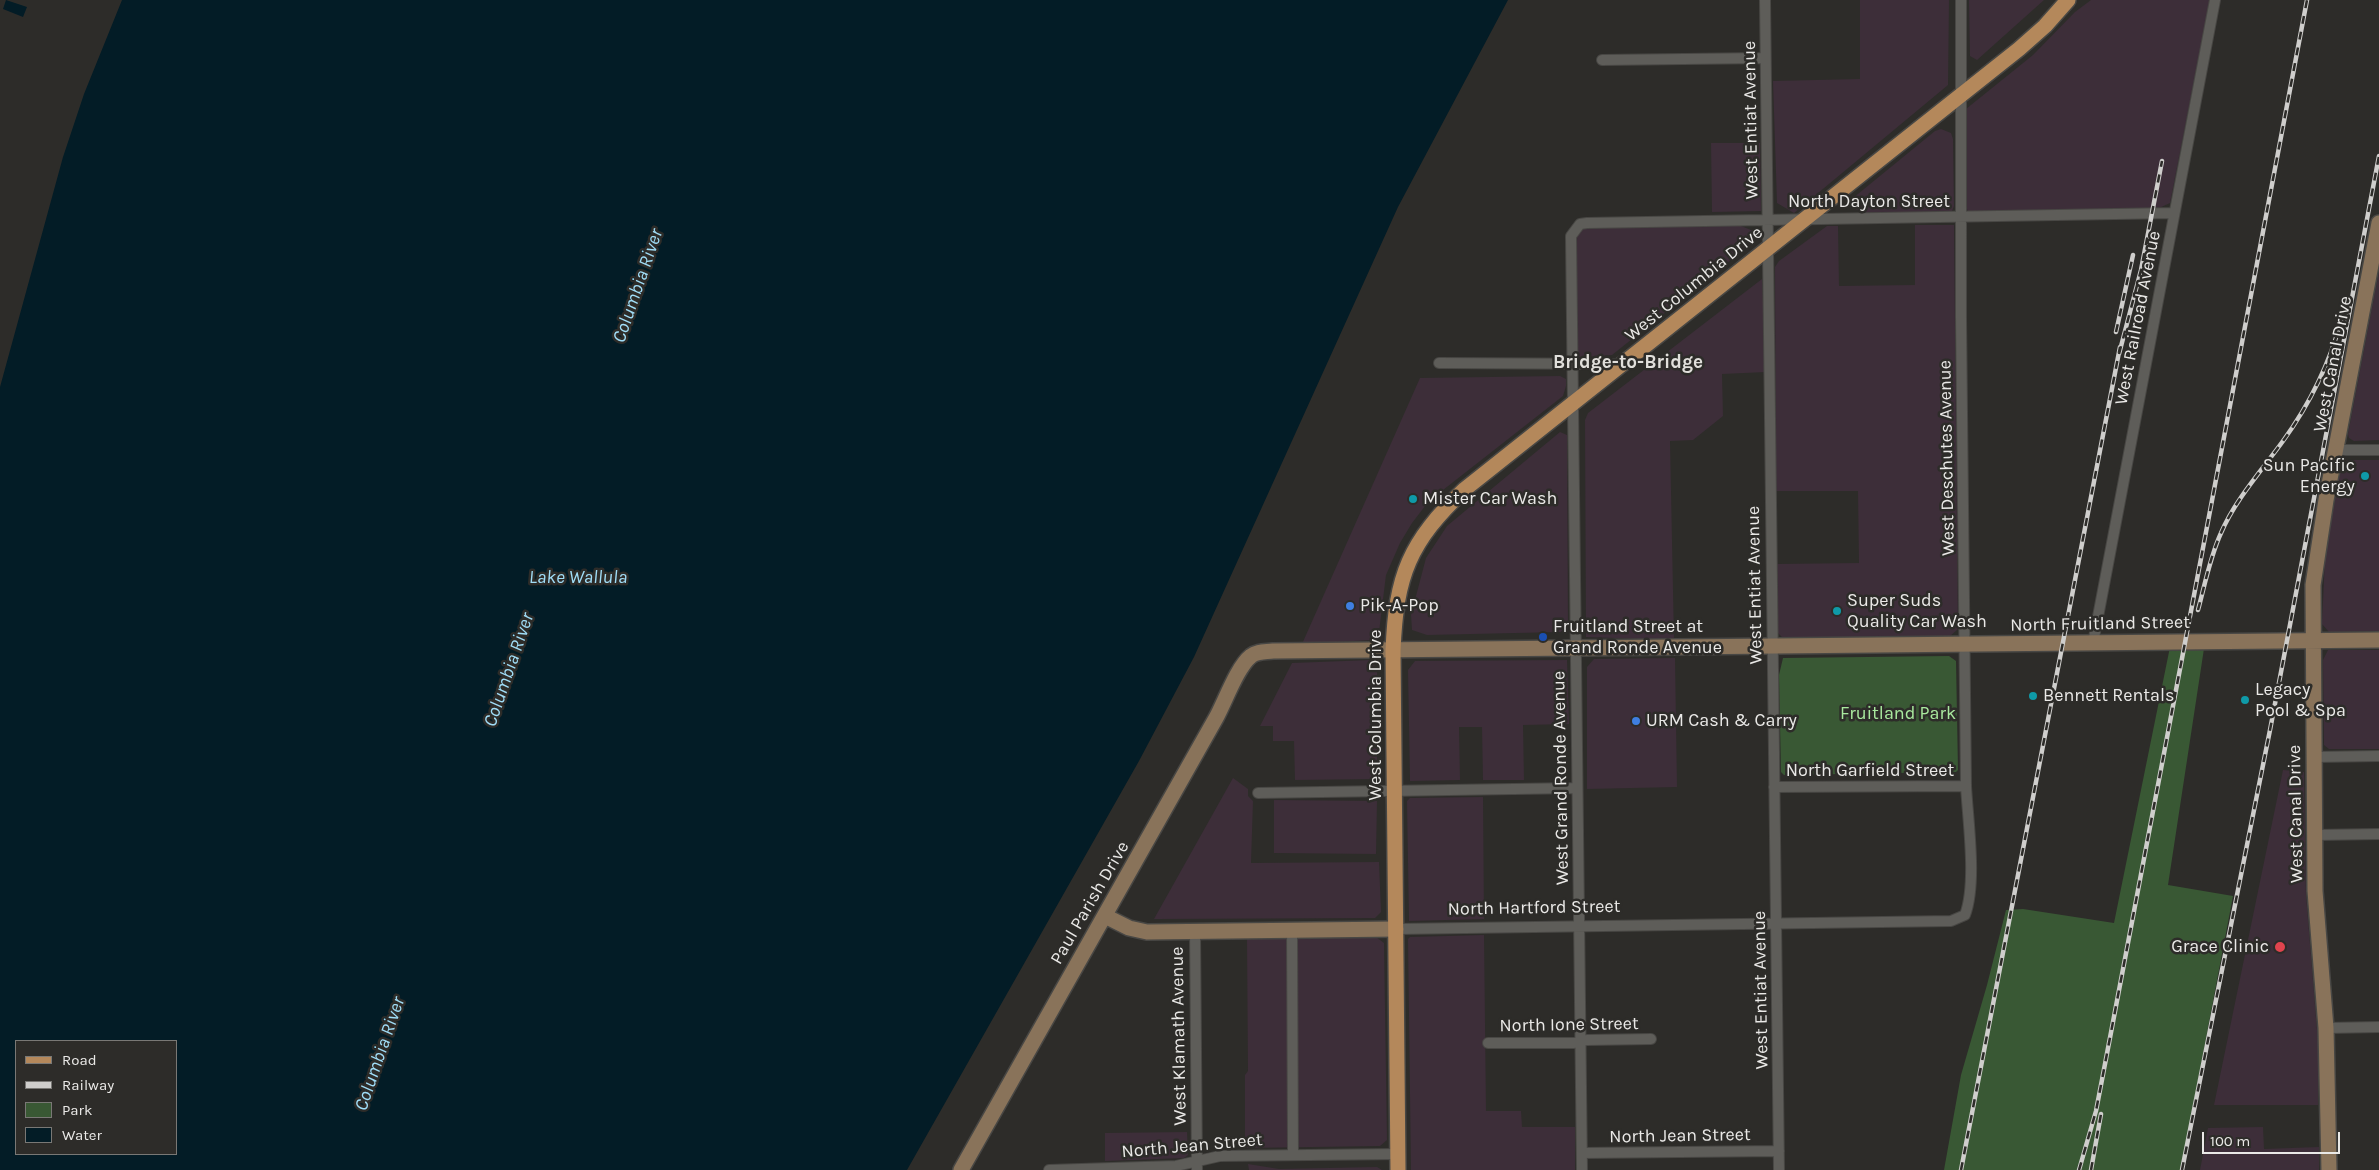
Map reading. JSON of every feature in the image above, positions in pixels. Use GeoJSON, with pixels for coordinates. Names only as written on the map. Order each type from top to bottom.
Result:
{"type":"FeatureCollection","features":[{"type":"Feature","properties":{"kind":"main road","name":"West Columbia Drive"},"geometry":{"type":"LineString","coordinates":[[1398,1170],[1393,651],[1396,605],[1402,579],[1414,550],[1443,510],[1465,489],[2030,40],[2068,0]]}},
{"type":"Feature","properties":{"kind":"street","name":"West Entiat Avenue"},"geometry":{"type":"LineString","coordinates":[[1765,0],[1779,1170]]}},
{"type":"Feature","properties":{"kind":"street","name":"West Deschutes Avenue"},"geometry":{"type":"LineString","coordinates":[[1961,0],[1966,786],[1970,886],[1965,915]]}},
{"type":"Feature","properties":{"kind":"street"},"geometry":{"type":"LineString","coordinates":[[2058,12],[2077,0]]}},
{"type":"Feature","properties":{"kind":"street","name":"West Railroad Avenue"},"geometry":{"type":"LineString","coordinates":[[2093,643],[2215,0]]}},
{"type":"Feature","properties":{"kind":"street"},"geometry":{"type":"LineString","coordinates":[[1602,60],[1766,58]]}},
{"type":"Feature","properties":{"kind":"street","name":"North Dayton Street"},"geometry":{"type":"LineString","coordinates":[[1571,236],[1580,224],[1587,223],[1769,218],[2174,213]]}},
{"type":"Feature","properties":{"kind":"street","name":"West Canal Drive"},"geometry":{"type":"LineString","coordinates":[[2329,1170],[2326,1028],[2316,910],[2314,835],[2313,641],[2315,562],[2379,223]]}},
{"type":"Feature","properties":{"kind":"street","name":"West Grand Ronde Avenue"},"geometry":{"type":"LineString","coordinates":[[1571,236],[1582,1170]]}},
{"type":"Feature","properties":{"kind":"street"},"geometry":{"type":"LineString","coordinates":[[1439,363],[1623,364]]}},
{"type":"Feature","properties":{"kind":"street"},"geometry":{"type":"LineString","coordinates":[[2335,450],[2379,450]]}},
{"type":"Feature","properties":{"kind":"street","name":"North Fruitland Street"},"geometry":{"type":"LineString","coordinates":[[1252,655],[1266,652],[2379,640]]}},
{"type":"Feature","properties":{"kind":"street","name":"Paul Parish Drive"},"geometry":{"type":"LineString","coordinates":[[961,1170],[1216,718],[1241,668],[1252,655]]}},
{"type":"Feature","properties":{"kind":"street"},"geometry":{"type":"LineString","coordinates":[[2313,757],[2379,756]]}},
{"type":"Feature","properties":{"kind":"street","name":"North Garfield Street"},"geometry":{"type":"LineString","coordinates":[[1774,788],[1966,786]]}},
{"type":"Feature","properties":{"kind":"street"},"geometry":{"type":"LineString","coordinates":[[1258,792],[1578,788]]}},
{"type":"Feature","properties":{"kind":"street"},"geometry":{"type":"LineString","coordinates":[[2314,835],[2379,834]]}},
{"type":"Feature","properties":{"kind":"street","name":"North Hartford Street"},"geometry":{"type":"LineString","coordinates":[[1104,916],[1129,928],[1142,931],[1194,931],[1951,922],[1965,915]]}},
{"type":"Feature","properties":{"kind":"street"},"geometry":{"type":"LineString","coordinates":[[1292,930],[1293,1156]]}},
{"type":"Feature","properties":{"kind":"street","name":"West Klamath Avenue"},"geometry":{"type":"LineString","coordinates":[[1194,931],[1197,1166]]}},
{"type":"Feature","properties":{"kind":"street"},"geometry":{"type":"LineString","coordinates":[[2326,1028],[2379,1027]]}},
{"type":"Feature","properties":{"kind":"street","name":"North Ione Street"},"geometry":{"type":"LineString","coordinates":[[1488,1043],[1651,1039]]}},
{"type":"Feature","properties":{"kind":"street","name":"North Jean Street"},"geometry":{"type":"LineString","coordinates":[[1582,1153],[1779,1151]]}},
{"type":"Feature","properties":{"kind":"street","name":"North Jean Street"},"geometry":{"type":"LineString","coordinates":[[1049,1170],[1197,1166],[1220,1156],[1398,1154]]}},
{"type":"Feature","properties":{"kind":"shaded area"},"geometry":{"type":"Polygon","coordinates":[[[1860,0],[1949,0],[1948,85],[1794,213],[1777,203],[1773,81],[1860,79],[1860,0]]]}},
{"type":"Feature","properties":{"kind":"shaded area"},"geometry":{"type":"Polygon","coordinates":[[[1969,0],[2044,0],[1977,60],[1970,56],[1969,0]]]}},
{"type":"Feature","properties":{"kind":"shaded area"},"geometry":{"type":"Polygon","coordinates":[[[2091,0],[2210,0],[2170,203],[2159,208],[1969,212],[1966,208],[1966,109],[2033,55],[2075,12],[2091,0]]]}},
{"type":"Feature","properties":{"kind":"shaded area"},"geometry":{"type":"Polygon","coordinates":[[[1941,129],[1951,133],[1953,139],[1954,206],[1952,211],[1948,214],[1867,213],[1857,210],[1852,206],[1853,198],[1935,131],[1941,129]]]}},
{"type":"Feature","properties":{"kind":"shaded area"},"geometry":{"type":"Polygon","coordinates":[[[1711,143],[1760,143],[1761,211],[1712,212],[1711,143]]]}},
{"type":"Feature","properties":{"kind":"shaded area"},"geometry":{"type":"Polygon","coordinates":[[[1736,224],[1756,232],[1756,239],[1612,355],[1575,358],[1573,225],[1736,224]]]}},
{"type":"Feature","properties":{"kind":"shaded area"},"geometry":{"type":"Polygon","coordinates":[[[1915,225],[1954,225],[1958,629],[1949,637],[1783,638],[1778,633],[1777,564],[1859,563],[1858,491],[1776,491],[1775,267],[1779,261],[1827,226],[1838,226],[1839,286],[1915,285],[1915,225]]]}},
{"type":"Feature","properties":{"kind":"shaded area"},"geometry":{"type":"Polygon","coordinates":[[[2379,271],[2379,440],[2354,441],[2349,438],[2348,434],[2379,271]]]}},
{"type":"Feature","properties":{"kind":"shaded area"},"geometry":{"type":"Polygon","coordinates":[[[1762,279],[1766,372],[1722,374],[1723,416],[1693,440],[1670,441],[1674,640],[1586,637],[1585,420],[1588,413],[1762,279]]]}},
{"type":"Feature","properties":{"kind":"shaded area"},"geometry":{"type":"Polygon","coordinates":[[[1560,376],[1566,379],[1563,396],[1429,501],[1412,523],[1400,543],[1386,575],[1379,632],[1372,640],[1302,644],[1420,378],[1560,376]]]}},
{"type":"Feature","properties":{"kind":"shaded area"},"geometry":{"type":"Polygon","coordinates":[[[1560,432],[1567,435],[1568,628],[1560,632],[1427,635],[1412,630],[1411,615],[1426,558],[1447,526],[1560,432]]]}},
{"type":"Feature","properties":{"kind":"shaded area"},"geometry":{"type":"Polygon","coordinates":[[[2347,460],[2379,460],[2379,631],[2329,632],[2322,624],[2325,557],[2341,466],[2347,460]]]}},
{"type":"Feature","properties":{"kind":"shaded area"},"geometry":{"type":"Polygon","coordinates":[[[2328,650],[2379,650],[2379,749],[2329,749],[2324,745],[2323,660],[2328,650]]]}},
{"type":"Feature","properties":{"kind":"shaded area"},"geometry":{"type":"Polygon","coordinates":[[[1675,658],[1677,787],[1587,789],[1587,667],[1594,659],[1675,658]]]}},
{"type":"Feature","properties":{"kind":"shaded area"},"geometry":{"type":"Polygon","coordinates":[[[1371,660],[1377,669],[1377,779],[1295,780],[1294,741],[1273,741],[1273,726],[1260,726],[1292,663],[1371,660]]]}},
{"type":"Feature","properties":{"kind":"shaded area"},"geometry":{"type":"Polygon","coordinates":[[[1567,660],[1569,724],[1523,725],[1524,780],[1483,780],[1482,727],[1459,727],[1460,780],[1410,781],[1408,670],[1415,661],[1567,660]]]}},
{"type":"Feature","properties":{"kind":"shaded area"},"geometry":{"type":"Polygon","coordinates":[[[2283,770],[2304,772],[2306,895],[2318,1042],[2318,1105],[2214,1105],[2283,770]]]}},
{"type":"Feature","properties":{"kind":"shaded area"},"geometry":{"type":"Polygon","coordinates":[[[1233,778],[1248,789],[1248,796],[1253,801],[1251,863],[1379,862],[1381,912],[1375,918],[1154,919],[1233,778]]]}},
{"type":"Feature","properties":{"kind":"shaded area"},"geometry":{"type":"Polygon","coordinates":[[[1483,797],[1484,919],[1409,921],[1407,801],[1410,798],[1483,797]]]}},
{"type":"Feature","properties":{"kind":"shaded area"},"geometry":{"type":"Polygon","coordinates":[[[1274,800],[1377,801],[1376,854],[1274,853],[1274,800]]]}},
{"type":"Feature","properties":{"kind":"shaded area"},"geometry":{"type":"Polygon","coordinates":[[[1484,935],[1486,1111],[1521,1111],[1522,1127],[1575,1127],[1575,1170],[1411,1170],[1408,939],[1410,937],[1484,935]]]}},
{"type":"Feature","properties":{"kind":"shaded area"},"geometry":{"type":"Polygon","coordinates":[[[1376,937],[1384,943],[1387,1140],[1380,1146],[1245,1148],[1245,1075],[1248,1071],[1247,939],[1376,937]]]}},
{"type":"Feature","properties":{"kind":"shaded area"},"geometry":{"type":"Polygon","coordinates":[[[2263,1127],[2264,1149],[2319,1147],[2319,1170],[2200,1170],[2208,1128],[2263,1127]]]}},
{"type":"Feature","properties":{"kind":"shaded area"},"geometry":{"type":"Polygon","coordinates":[[[1187,1132],[1188,1155],[1184,1158],[1105,1161],[1105,1133],[1187,1132]]]}},
{"type":"Feature","properties":{"kind":"shaded area"},"geometry":{"type":"Polygon","coordinates":[[[1248,1164],[1279,1169],[1377,1167],[1382,1170],[1249,1170],[1248,1164]]]}},
{"type":"Feature","properties":{"kind":"green space"},"geometry":{"type":"Polygon","coordinates":[[[2171,642],[2205,642],[2168,885],[2233,896],[2181,1170],[1944,1170],[1961,1075],[2006,910],[2023,909],[2114,923],[2171,642]]]}},
{"type":"Feature","properties":{"kind":"green space","name":"Fruitland Park"},"geometry":{"type":"Polygon","coordinates":[[[1949,656],[1956,661],[1958,770],[1956,772],[1784,775],[1781,772],[1779,675],[1783,658],[1949,656]]]}},
{"type":"Feature","properties":{"kind":"water"},"geometry":{"type":"Polygon","coordinates":[[[6,0],[27,7],[23,17],[3,9],[6,0]]]}},
{"type":"Feature","properties":{"kind":"water","name":"Lake Wallula"},"geometry":{"type":"Polygon","coordinates":[[[122,0],[1508,0],[1398,207],[1194,657],[1139,761],[907,1170],[0,1170],[0,387],[63,157],[84,94],[122,0]]]}},
{"type":"Feature","properties":{"kind":"railway"},"geometry":{"type":"LineString","coordinates":[[2079,1170],[2096,1111],[2307,0]]}},
{"type":"Feature","properties":{"kind":"railway"},"geometry":{"type":"LineString","coordinates":[[2182,1170],[2270,730],[2379,156]]}},
{"type":"Feature","properties":{"kind":"railway"},"geometry":{"type":"LineString","coordinates":[[2119,354],[2141,270],[2162,161]]}},
{"type":"Feature","properties":{"kind":"railway"},"geometry":{"type":"LineString","coordinates":[[2116,332],[2133,255]]}},
{"type":"Feature","properties":{"kind":"railway"},"geometry":{"type":"LineString","coordinates":[[2198,610],[2208,571],[2221,533],[2241,497],[2283,441],[2310,399],[2331,353],[2341,321]]}},
{"type":"Feature","properties":{"kind":"railway"},"geometry":{"type":"LineString","coordinates":[[1961,1170],[2120,347]]}},
{"type":"Feature","properties":{"kind":"railway"},"geometry":{"type":"LineString","coordinates":[[2091,1170],[2101,1114]]}},
{"type":"Feature","properties":{"kind":"place","name":"Sun Pacific Energy"},"geometry":{"type":"Point","coordinates":[2365,476]}},
{"type":"Feature","properties":{"kind":"place","name":"Mister Car Wash"},"geometry":{"type":"Point","coordinates":[1413,499]}},
{"type":"Feature","properties":{"kind":"place","name":"Pik-A-Pop"},"geometry":{"type":"Point","coordinates":[1350,606]}},
{"type":"Feature","properties":{"kind":"place","name":"Super Suds Quality Car Wash"},"geometry":{"type":"Point","coordinates":[1837,611]}},
{"type":"Feature","properties":{"kind":"place","name":"Fruitland Street at Grand Ronde Avenue"},"geometry":{"type":"Point","coordinates":[1543,637]}},
{"type":"Feature","properties":{"kind":"place","name":"Bennett Rentals"},"geometry":{"type":"Point","coordinates":[2033,696]}},
{"type":"Feature","properties":{"kind":"place","name":"Legacy Pool & Spa"},"geometry":{"type":"Point","coordinates":[2245,700]}},
{"type":"Feature","properties":{"kind":"place","name":"URM Cash & Carry"},"geometry":{"type":"Point","coordinates":[1636,721]}},
{"type":"Feature","properties":{"kind":"place","name":"Grace Clinic"},"geometry":{"type":"Point","coordinates":[2280,947]}},
{"type":"Feature","properties":{"kind":"district","name":"Bridge-to-Bridge"},"geometry":{"type":"Point","coordinates":[1628,363]}},
{"type":"Feature","properties":{"kind":"water label","name":"Columbia River"},"geometry":{"type":"Point","coordinates":[638,286]}},
{"type":"Feature","properties":{"kind":"water label","name":"Columbia River"},"geometry":{"type":"Point","coordinates":[509,670]}},
{"type":"Feature","properties":{"kind":"water label","name":"Columbia River"},"geometry":{"type":"Point","coordinates":[380,1054]}}]}
